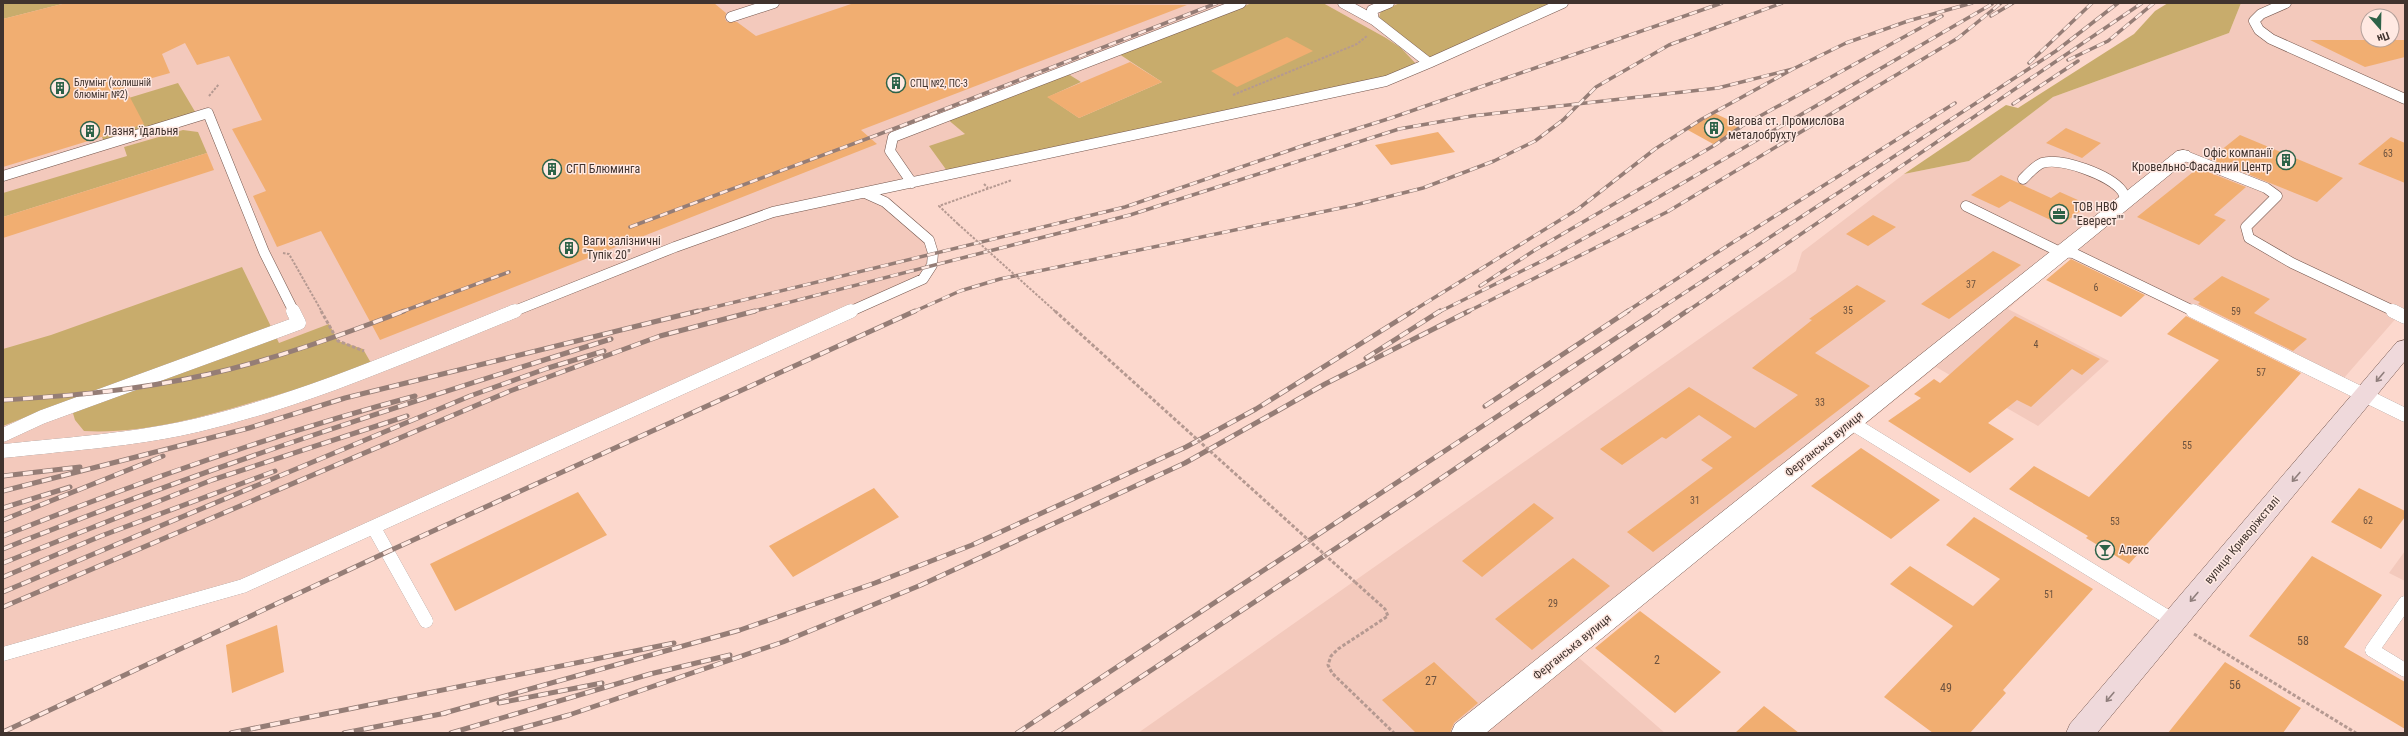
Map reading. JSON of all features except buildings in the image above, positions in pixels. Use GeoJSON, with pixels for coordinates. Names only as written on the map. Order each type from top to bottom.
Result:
{"type":"FeatureCollection","features":[{"type":"Feature","properties":{"kind":"main road","name":"вулиця Криворіжсталі"},"geometry":{"type":"LineString","coordinates":[[2080,733],[2405,347]]}},
{"type":"Feature","properties":{"kind":"street","name":"Ферганська вулиця"},"geometry":{"type":"LineString","coordinates":[[1465,733],[2060,252],[2126,203],[2183,155]]}},
{"type":"Feature","properties":{"kind":"lane"},"geometry":{"type":"LineString","coordinates":[[731,17],[774,3]]}},
{"type":"Feature","properties":{"kind":"lane"},"geometry":{"type":"LineString","coordinates":[[912,183],[890,151],[893,137],[1241,3]]}},
{"type":"Feature","properties":{"kind":"lane"},"geometry":{"type":"LineString","coordinates":[[1343,3],[1374,20],[1429,63]]}},
{"type":"Feature","properties":{"kind":"lane"},"geometry":{"type":"LineString","coordinates":[[1374,20],[1372,10],[1389,3]]}},
{"type":"Feature","properties":{"kind":"lane"},"geometry":{"type":"LineString","coordinates":[[3,451],[113,440],[198,425],[332,385],[675,247],[773,212],[865,194],[1386,81],[1563,3]]}},
{"type":"Feature","properties":{"kind":"lane"},"geometry":{"type":"LineString","coordinates":[[2286,3],[2261,14],[2254,21],[2259,30],[2271,39],[2405,99]]}},
{"type":"Feature","properties":{"kind":"lane"},"geometry":{"type":"LineString","coordinates":[[3,176],[208,112],[264,252],[299,323],[49,415],[3,435]]}},
{"type":"Feature","properties":{"kind":"lane"},"geometry":{"type":"LineString","coordinates":[[2183,155],[2266,188],[2277,196],[2246,227],[2249,238],[2292,263],[2405,317]]}},
{"type":"Feature","properties":{"kind":"lane"},"geometry":{"type":"LineString","coordinates":[[2023,179],[2041,163],[2060,162],[2104,178],[2122,191],[2126,203]]}},
{"type":"Feature","properties":{"kind":"lane"},"geometry":{"type":"LineString","coordinates":[[3,654],[243,586],[923,279],[932,266],[933,253],[929,240],[885,202],[865,194]]}},
{"type":"Feature","properties":{"kind":"lane"},"geometry":{"type":"LineString","coordinates":[[1966,206],[2060,252],[2073,253],[2405,415]]}},
{"type":"Feature","properties":{"kind":"lane"},"geometry":{"type":"LineString","coordinates":[[1850,422],[2174,621]]}},
{"type":"Feature","properties":{"kind":"lane"},"geometry":{"type":"LineString","coordinates":[[374,528],[426,621]]}},
{"type":"Feature","properties":{"kind":"lane"},"geometry":{"type":"LineString","coordinates":[[2405,603],[2372,650],[2405,670]]}},
{"type":"Feature","properties":{"kind":"path"},"geometry":{"type":"LineString","coordinates":[[939,206],[1385,609],[1387,618],[1338,649],[1331,656],[1328,665],[1332,673],[1394,733]]}},
{"type":"Feature","properties":{"kind":"path"},"geometry":{"type":"LineString","coordinates":[[2174,621],[2356,733]]}},
{"type":"Feature","properties":{"kind":"shaded area"},"geometry":{"type":"Polygon","coordinates":[[[3,3],[1563,3],[1429,63],[866,193],[916,229],[933,253],[923,279],[243,586],[3,654],[3,3]]]}},
{"type":"Feature","properties":{"kind":"shaded area"},"geometry":{"type":"Polygon","coordinates":[[[3,3],[66,3],[3,19],[3,3]]]}},
{"type":"Feature","properties":{"kind":"shaded area"},"geometry":{"type":"Polygon","coordinates":[[[1252,3],[1323,3],[1401,48],[1419,67],[1386,81],[950,175],[929,146],[965,134],[946,118],[1065,72],[1081,82],[1048,97],[1079,118],[1162,82],[1119,54],[1252,3]]]}},
{"type":"Feature","properties":{"kind":"shaded area"},"geometry":{"type":"Polygon","coordinates":[[[1400,3],[1554,3],[1430,59],[1381,22],[1379,17],[1381,11],[1400,3]]]}},
{"type":"Feature","properties":{"kind":"shaded area"},"geometry":{"type":"Polygon","coordinates":[[[2168,3],[2241,3],[2229,33],[2053,97],[1969,161],[1904,174],[2006,105],[2018,108],[2134,34],[2155,11],[2168,3]]]}},
{"type":"Feature","properties":{"kind":"shaded area"},"geometry":{"type":"Polygon","coordinates":[[[2241,3],[2405,3],[2405,308],[2337,386],[2070,255],[2008,309],[2109,361],[2038,426],[1936,367],[1578,657],[1665,733],[1138,733],[1796,271],[1802,252],[1904,174],[1969,161],[2053,97],[2229,33],[2241,3]]]}},
{"type":"Feature","properties":{"kind":"shaded area"},"geometry":{"type":"Polygon","coordinates":[[[178,83],[197,115],[105,144],[102,137],[143,124],[76,114],[178,83]]]}},
{"type":"Feature","properties":{"kind":"shaded area"},"geometry":{"type":"Polygon","coordinates":[[[183,130],[198,132],[207,153],[3,217],[3,193],[127,156],[124,147],[183,130]]]}},
{"type":"Feature","properties":{"kind":"shaded area"},"geometry":{"type":"Polygon","coordinates":[[[242,267],[279,343],[329,324],[338,341],[363,349],[371,363],[327,380],[209,415],[147,428],[84,431],[75,420],[69,400],[3,426],[3,349],[51,335],[242,267]]]}},
{"type":"Feature","properties":{"kind":"shaded area"},"geometry":{"type":"Polygon","coordinates":[[[2405,551],[2405,581],[2389,573],[2405,551]]]}},
{"type":"Feature","properties":{"kind":"railway"},"geometry":{"type":"LineString","coordinates":[[630,227],[901,126],[1217,3]]}},
{"type":"Feature","properties":{"kind":"railway"},"geometry":{"type":"LineString","coordinates":[[694,312],[1125,207],[1302,146],[1391,118],[1722,3]]}},
{"type":"Feature","properties":{"kind":"railway"},"geometry":{"type":"LineString","coordinates":[[1579,104],[1596,87],[1669,45],[1782,3]]}},
{"type":"Feature","properties":{"kind":"railway"},"geometry":{"type":"LineString","coordinates":[[1793,69],[1846,43],[1908,21],[1972,3]]}},
{"type":"Feature","properties":{"kind":"railway"},"geometry":{"type":"LineString","coordinates":[[1469,311],[1667,212],[1958,38],[2001,3]]}},
{"type":"Feature","properties":{"kind":"railway"},"geometry":{"type":"LineString","coordinates":[[1991,16],[2013,3]]}},
{"type":"Feature","properties":{"kind":"railway"},"geometry":{"type":"LineString","coordinates":[[2029,63],[2092,3]]}},
{"type":"Feature","properties":{"kind":"railway"},"geometry":{"type":"LineString","coordinates":[[1655,312],[2056,51],[2118,3]]}},
{"type":"Feature","properties":{"kind":"railway"},"geometry":{"type":"LineString","coordinates":[[1686,312],[2142,3]]}},
{"type":"Feature","properties":{"kind":"railway"},"geometry":{"type":"LineString","coordinates":[[2068,60],[2108,41],[2154,3]]}},
{"type":"Feature","properties":{"kind":"railway"},"geometry":{"type":"LineString","coordinates":[[1439,312],[1550,257],[1650,202],[1992,4]]}},
{"type":"Feature","properties":{"kind":"railway"},"geometry":{"type":"LineString","coordinates":[[1480,286],[1535,250],[1715,145],[1742,126],[1942,16]]}},
{"type":"Feature","properties":{"kind":"railway"},"geometry":{"type":"LineString","coordinates":[[2013,104],[2078,61]]}},
{"type":"Feature","properties":{"kind":"railway"},"geometry":{"type":"LineString","coordinates":[[1411,312],[1578,209],[1655,149],[1702,119],[1793,69]]}},
{"type":"Feature","properties":{"kind":"railway"},"geometry":{"type":"LineString","coordinates":[[1579,104],[1718,88],[1793,69]]}},
{"type":"Feature","properties":{"kind":"railway"},"geometry":{"type":"LineString","coordinates":[[1626,312],[1724,248],[1955,103]]}},
{"type":"Feature","properties":{"kind":"railway"},"geometry":{"type":"LineString","coordinates":[[751,312],[1130,215],[1399,129],[1472,116],[1579,104]]}},
{"type":"Feature","properties":{"kind":"railway"},"geometry":{"type":"LineString","coordinates":[[913,312],[960,291],[1000,279],[1355,205],[1423,188],[1494,161],[1535,141],[1563,120],[1579,104]]}},
{"type":"Feature","properties":{"kind":"railway"},"geometry":{"type":"LineString","coordinates":[[401,312],[509,272]]}},
{"type":"Feature","properties":{"kind":"railway"},"geometry":{"type":"LineString","coordinates":[[3,400],[104,392],[155,385],[205,375],[306,347],[404,311]]}},
{"type":"Feature","properties":{"kind":"railway"},"geometry":{"type":"LineString","coordinates":[[3,491],[249,428],[345,398],[698,311]]}},
{"type":"Feature","properties":{"kind":"railway"},"geometry":{"type":"LineString","coordinates":[[3,607],[510,391],[660,336],[755,311]]}},
{"type":"Feature","properties":{"kind":"railway"},"geometry":{"type":"LineString","coordinates":[[3,732],[387,552],[915,311]]}},
{"type":"Feature","properties":{"kind":"railway"},"geometry":{"type":"LineString","coordinates":[[441,714],[740,630],[875,583],[972,545],[1186,447],[1256,409],[1413,311]]}},
{"type":"Feature","properties":{"kind":"railway"},"geometry":{"type":"LineString","coordinates":[[1366,358],[1440,311]]}},
{"type":"Feature","properties":{"kind":"railway"},"geometry":{"type":"LineString","coordinates":[[504,733],[569,715],[783,642],[921,585],[1185,463],[1325,384],[1469,311]]}},
{"type":"Feature","properties":{"kind":"railway"},"geometry":{"type":"LineString","coordinates":[[1485,406],[1628,311]]}},
{"type":"Feature","properties":{"kind":"railway"},"geometry":{"type":"LineString","coordinates":[[1017,733],[1657,311]]}},
{"type":"Feature","properties":{"kind":"railway"},"geometry":{"type":"LineString","coordinates":[[1056,733],[1415,496],[1687,311]]}},
{"type":"Feature","properties":{"kind":"railway"},"geometry":{"type":"LineString","coordinates":[[3,549],[153,491],[229,464],[381,412],[611,339]]}},
{"type":"Feature","properties":{"kind":"railway"},"geometry":{"type":"LineString","coordinates":[[3,592],[470,396],[548,368],[604,351]]}},
{"type":"Feature","properties":{"kind":"railway"},"geometry":{"type":"LineString","coordinates":[[3,536],[104,497],[207,460],[310,426],[415,396]]}},
{"type":"Feature","properties":{"kind":"railway"},"geometry":{"type":"LineString","coordinates":[[3,563],[212,480],[407,416]]}},
{"type":"Feature","properties":{"kind":"railway"},"geometry":{"type":"LineString","coordinates":[[3,520],[163,456]]}},
{"type":"Feature","properties":{"kind":"railway"},"geometry":{"type":"LineString","coordinates":[[3,476],[80,467]]}},
{"type":"Feature","properties":{"kind":"railway"},"geometry":{"type":"LineString","coordinates":[[3,577],[101,536],[275,471]]}},
{"type":"Feature","properties":{"kind":"railway"},"geometry":{"type":"LineString","coordinates":[[3,508],[70,487]]}},
{"type":"Feature","properties":{"kind":"railway"},"geometry":{"type":"LineString","coordinates":[[231,733],[674,643]]}},
{"type":"Feature","properties":{"kind":"railway"},"geometry":{"type":"LineString","coordinates":[[451,733],[650,674],[730,655]]}},
{"type":"Feature","properties":{"kind":"railway"},"geometry":{"type":"LineString","coordinates":[[499,703],[602,683]]}},
{"type":"Feature","properties":{"kind":"railway"},"geometry":{"type":"LineString","coordinates":[[441,714],[446,713]]}},
{"type":"Feature","properties":{"kind":"railway"},"geometry":{"type":"LineString","coordinates":[[344,733],[441,714]]}},
{"type":"Feature","properties":{"kind":"place","name":"СПЦ №2, ПС-3"},"geometry":{"type":"Point","coordinates":[896,83]}},
{"type":"Feature","properties":{"kind":"place","name":"Блумінг (колишній блюмінг №2)"},"geometry":{"type":"Point","coordinates":[60,88]}},
{"type":"Feature","properties":{"kind":"place","name":"Вагова ст. Промислова металобрухту"},"geometry":{"type":"Point","coordinates":[1714,128]}},
{"type":"Feature","properties":{"kind":"place","name":"Лазня, їдальня"},"geometry":{"type":"Point","coordinates":[90,131]}},
{"type":"Feature","properties":{"kind":"place","name":"Офіс компанії Кровельно-Фасадний Центр"},"geometry":{"type":"Point","coordinates":[2286,160]}},
{"type":"Feature","properties":{"kind":"place","name":"СГП Блюминга"},"geometry":{"type":"Point","coordinates":[552,169]}},
{"type":"Feature","properties":{"kind":"place","name":"ТОВ НВФ \"Еверест\"\""},"geometry":{"type":"Point","coordinates":[2059,214]}},
{"type":"Feature","properties":{"kind":"place","name":"Ваги залізничні \"Тупік 20\""},"geometry":{"type":"Point","coordinates":[569,248]}},
{"type":"Feature","properties":{"kind":"place","name":"Алекс"},"geometry":{"type":"Point","coordinates":[2105,550]}}]}
